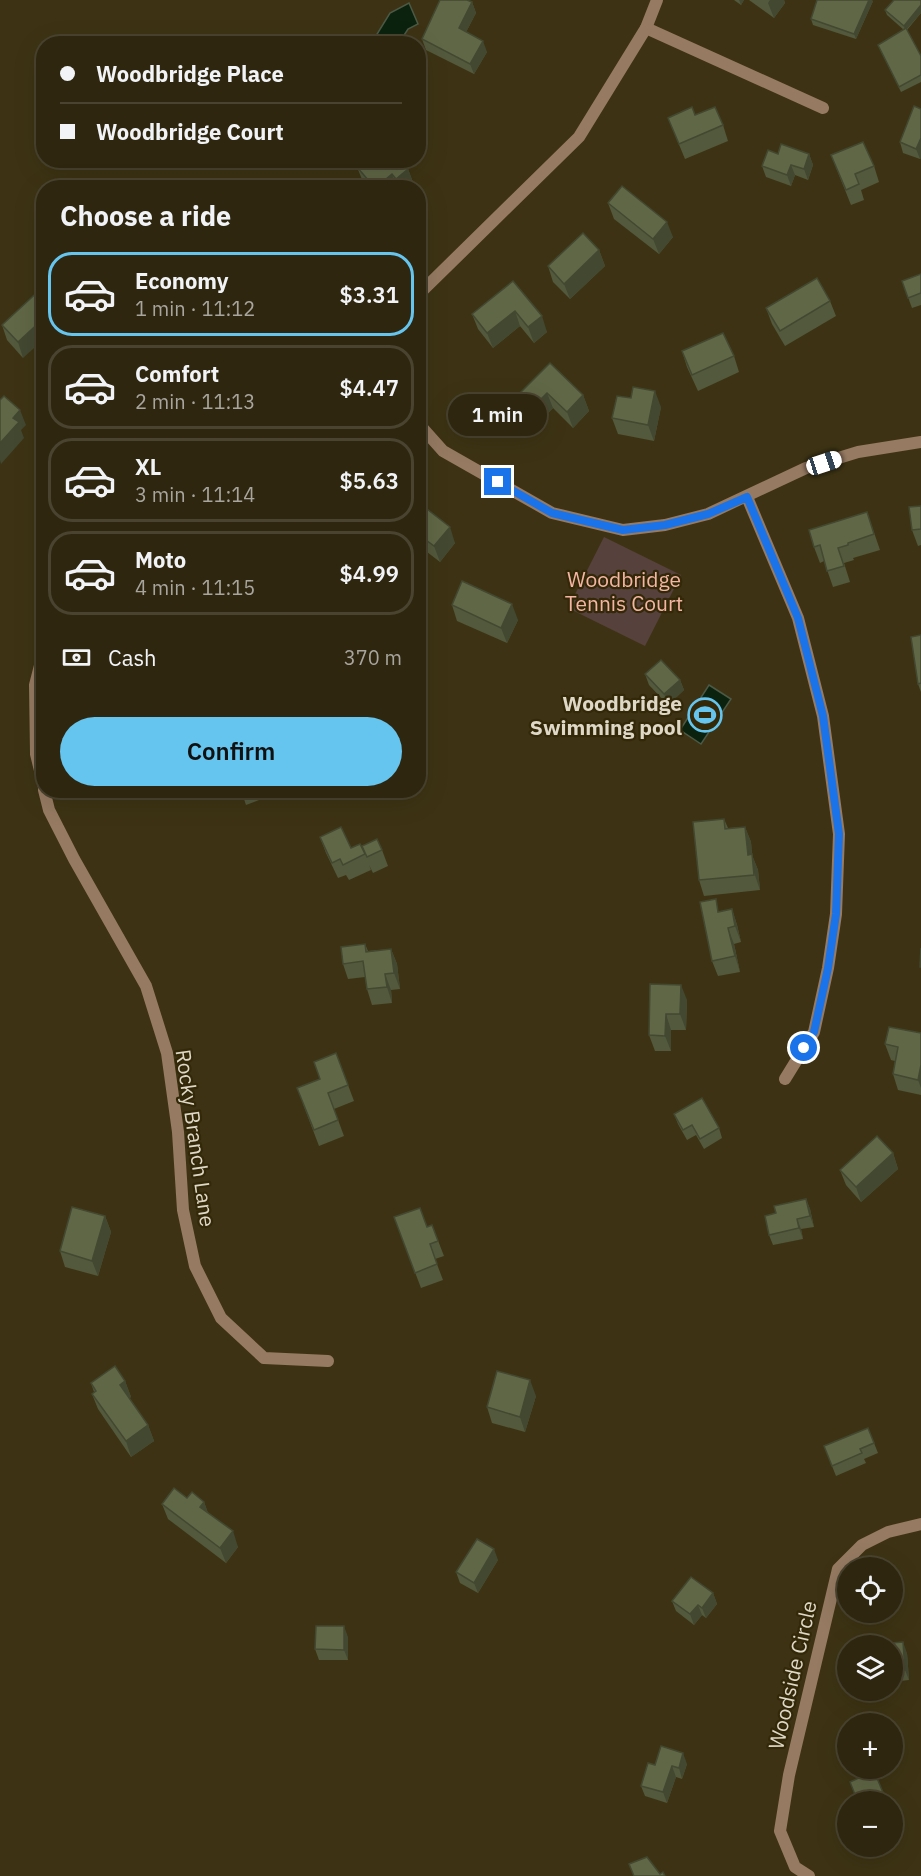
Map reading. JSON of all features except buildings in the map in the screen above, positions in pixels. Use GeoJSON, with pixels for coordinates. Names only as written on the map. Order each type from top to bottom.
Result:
{"type":"FeatureCollection","features":[{"type":"Feature","properties":{"kind":"street"},"geometry":{"type":"LineString","coordinates":[[426,287],[579,137],[646,28],[657,0]]}},
{"type":"Feature","properties":{"kind":"street"},"geometry":{"type":"LineString","coordinates":[[646,28],[823,108]]}},
{"type":"Feature","properties":{"kind":"street"},"geometry":{"type":"LineString","coordinates":[[426,432],[443,451],[552,513],[623,530],[665,525],[708,514],[806,468],[858,452],[921,442]]}},
{"type":"Feature","properties":{"kind":"street"},"geometry":{"type":"LineString","coordinates":[[747,497],[798,618],[823,716],[839,834],[836,914],[826,978],[814,1032],[785,1079]]}},
{"type":"Feature","properties":{"kind":"street","name":"Rocky Branch Lane"},"geometry":{"type":"LineString","coordinates":[[36,681],[36,754]]}},
{"type":"Feature","properties":{"kind":"street","name":"Rocky Branch Lane"},"geometry":{"type":"LineString","coordinates":[[46,798],[49,810],[74,860],[146,986],[167,1053],[178,1132],[183,1210],[195,1266],[221,1318],[264,1358],[328,1361]]}},
{"type":"Feature","properties":{"kind":"street","name":"Woodside Circle"},"geometry":{"type":"LineString","coordinates":[[809,1876],[795,1867],[780,1831],[789,1775],[838,1569],[862,1545],[888,1532],[921,1524]]}},
{"type":"Feature","properties":{"kind":"green space","name":"Woodbridge Tennis Court"},"geometry":{"type":"Polygon","coordinates":[[[604,537],[681,575],[645,646],[568,608],[604,537]]]}},
{"type":"Feature","properties":{"kind":"shaded area"},"geometry":{"type":"Polygon","coordinates":[[[409,3],[418,24],[408,29],[404,36],[376,36],[390,13],[409,3]]]}},
{"type":"Feature","properties":{"kind":"shaded area","name":"Woodbridge Swimming pool"},"geometry":{"type":"Polygon","coordinates":[[[709,685],[731,699],[701,744],[680,730],[709,685]]]}},
{"type":"Feature","properties":{"kind":"place","name":"Woodbridge Swimming pool"},"geometry":{"type":"Point","coordinates":[705,715]}},
{"type":"Feature","properties":{"kind":"route"},"geometry":{"type":"LineString","coordinates":[[498,482],[552,513],[623,530],[665,525],[708,514],[747,497],[798,618],[823,716],[839,834],[836,914],[828,968],[814,1032],[804,1048]]}}]}
